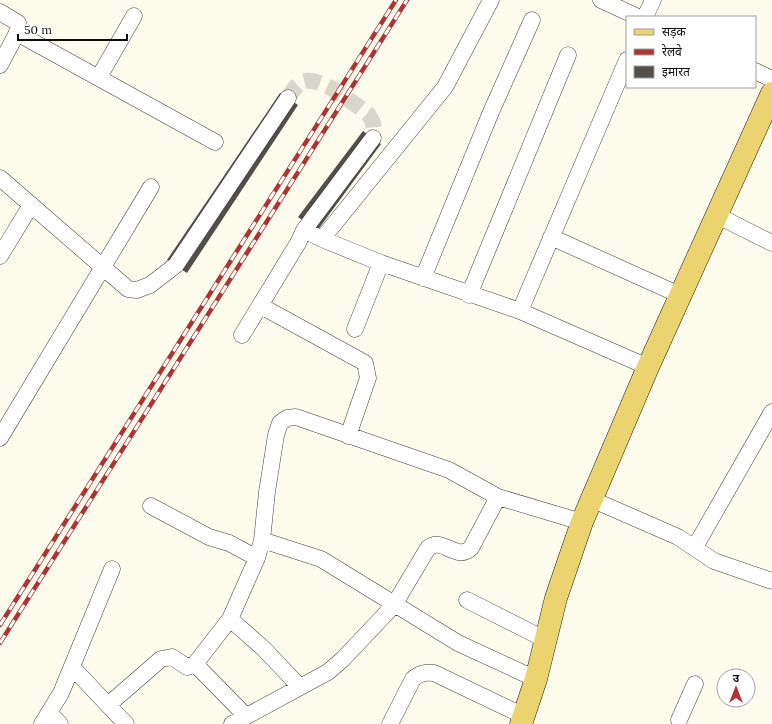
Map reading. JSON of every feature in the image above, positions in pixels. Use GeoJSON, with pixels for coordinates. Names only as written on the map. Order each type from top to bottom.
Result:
{"type":"FeatureCollection","features":[{"type":"Feature","properties":{"kind":"main road"},"geometry":{"type":"LineString","coordinates":[[522,720],[536,679],[556,598],[591,499],[648,367],[682,296],[772,93]]}},
{"type":"Feature","properties":{"kind":"street"},"geometry":{"type":"LineString","coordinates":[[322,239],[445,87],[491,0]]}},
{"type":"Feature","properties":{"kind":"street"},"geometry":{"type":"LineString","coordinates":[[601,0],[636,16]]}},
{"type":"Feature","properties":{"kind":"street"},"geometry":{"type":"LineString","coordinates":[[645,16],[653,0]]}},
{"type":"Feature","properties":{"kind":"street"},"geometry":{"type":"LineString","coordinates":[[0,12],[18,23],[17,33],[0,65]]}},
{"type":"Feature","properties":{"kind":"street"},"geometry":{"type":"LineString","coordinates":[[99,77],[134,16]]}},
{"type":"Feature","properties":{"kind":"street"},"geometry":{"type":"LineString","coordinates":[[423,278],[491,112],[532,20]]}},
{"type":"Feature","properties":{"kind":"street"},"geometry":{"type":"LineString","coordinates":[[17,33],[215,142]]}},
{"type":"Feature","properties":{"kind":"street"},"geometry":{"type":"LineString","coordinates":[[469,295],[568,55]]}},
{"type":"Feature","properties":{"kind":"street"},"geometry":{"type":"LineString","coordinates":[[520,311],[626,62]]}},
{"type":"Feature","properties":{"kind":"street"},"geometry":{"type":"LineString","coordinates":[[756,71],[772,79]]}},
{"type":"Feature","properties":{"kind":"street"},"geometry":{"type":"LineString","coordinates":[[0,178],[128,289],[137,290],[150,285],[176,265],[288,98]]}},
{"type":"Feature","properties":{"kind":"street"},"geometry":{"type":"LineString","coordinates":[[242,335],[261,306],[304,230],[373,138]]}},
{"type":"Feature","properties":{"kind":"street"},"geometry":{"type":"LineString","coordinates":[[0,438],[151,187]]}},
{"type":"Feature","properties":{"kind":"street"},"geometry":{"type":"LineString","coordinates":[[0,256],[31,205]]}},
{"type":"Feature","properties":{"kind":"street"},"geometry":{"type":"LineString","coordinates":[[718,216],[772,243]]}},
{"type":"Feature","properties":{"kind":"street"},"geometry":{"type":"LineString","coordinates":[[304,230],[322,239],[423,278],[469,295],[520,311],[648,367]]}},
{"type":"Feature","properties":{"kind":"street"},"geometry":{"type":"LineString","coordinates":[[551,237],[682,296]]}},
{"type":"Feature","properties":{"kind":"street"},"geometry":{"type":"LineString","coordinates":[[355,329],[381,262]]}},
{"type":"Feature","properties":{"kind":"street"},"geometry":{"type":"LineString","coordinates":[[261,306],[365,363],[368,378],[348,436]]}},
{"type":"Feature","properties":{"kind":"street"},"geometry":{"type":"LineString","coordinates":[[695,547],[772,412]]}},
{"type":"Feature","properties":{"kind":"street"},"geometry":{"type":"LineString","coordinates":[[108,705],[161,659],[172,657],[187,667],[195,664],[230,619],[257,558],[262,540],[268,485],[276,435],[280,423],[287,418],[296,417],[449,470],[498,497],[582,522]]}},
{"type":"Feature","properties":{"kind":"street"},"geometry":{"type":"LineString","coordinates":[[195,664],[248,719],[300,687],[328,672],[343,659],[394,605],[428,548],[433,544],[440,544],[461,553],[466,552],[471,548],[498,497]]}},
{"type":"Feature","properties":{"kind":"street"},"geometry":{"type":"LineString","coordinates":[[591,499],[667,532],[695,547],[719,563],[772,581]]}},
{"type":"Feature","properties":{"kind":"street"},"geometry":{"type":"LineString","coordinates":[[151,506],[209,537],[228,543],[257,558]]}},
{"type":"Feature","properties":{"kind":"street"},"geometry":{"type":"LineString","coordinates":[[262,540],[321,559],[458,643],[536,679]]}},
{"type":"Feature","properties":{"kind":"street"},"geometry":{"type":"LineString","coordinates":[[50,720],[112,569]]}},
{"type":"Feature","properties":{"kind":"street"},"geometry":{"type":"LineString","coordinates":[[467,600],[546,640]]}},
{"type":"Feature","properties":{"kind":"street"},"geometry":{"type":"LineString","coordinates":[[230,619],[264,649],[300,687]]}},
{"type":"Feature","properties":{"kind":"street"},"geometry":{"type":"LineString","coordinates":[[72,667],[126,724]]}},
{"type":"Feature","properties":{"kind":"street"},"geometry":{"type":"LineString","coordinates":[[390,724],[413,679],[419,674],[427,672],[434,673],[522,720]]}},
{"type":"Feature","properties":{"kind":"street"},"geometry":{"type":"LineString","coordinates":[[682,723],[695,684]]}},
{"type":"Feature","properties":{"kind":"building"},"geometry":{"type":"Polygon","coordinates":[[[280,93],[298,105],[187,273],[167,260],[280,93]]]}},
{"type":"Feature","properties":{"kind":"building"},"geometry":{"type":"Polygon","coordinates":[[[363,131],[381,144],[317,231],[298,217],[363,131]]]}},
{"type":"Feature","properties":{"kind":"tunnel"},"geometry":{"type":"LineString","coordinates":[[288,98],[296,87],[302,82],[318,82],[327,86],[346,97],[368,114],[374,125],[373,138]]}},
{"type":"Feature","properties":{"kind":"railway"},"geometry":{"type":"LineString","coordinates":[[0,625],[396,0]]}},
{"type":"Feature","properties":{"kind":"railway"},"geometry":{"type":"LineString","coordinates":[[0,643],[407,0]]}}]}
